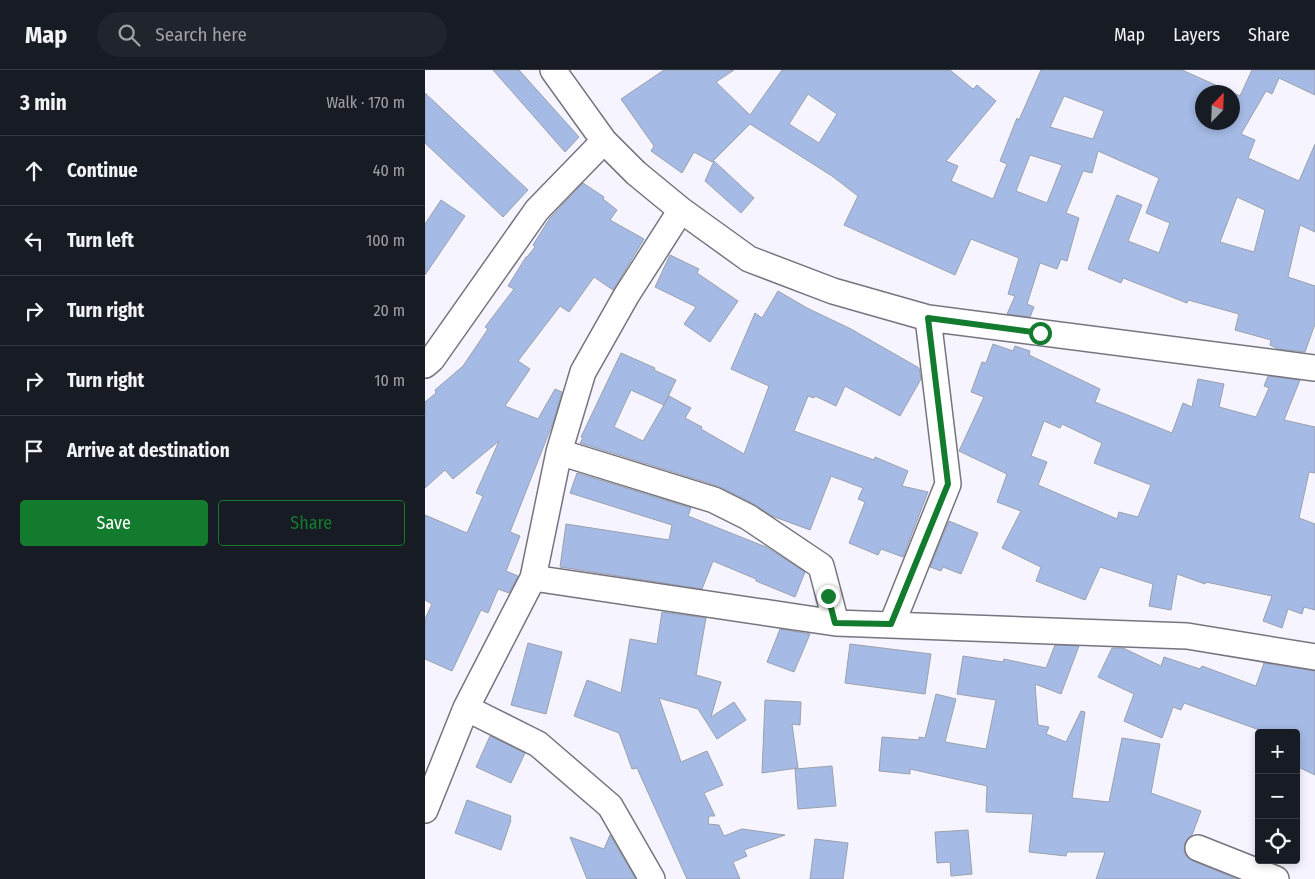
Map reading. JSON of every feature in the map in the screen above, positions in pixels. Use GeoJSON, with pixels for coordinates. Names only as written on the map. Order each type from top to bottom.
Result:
{"type":"FeatureCollection","features":[{"type":"Feature","properties":{"kind":"street"},"geometry":{"type":"LineString","coordinates":[[553,70],[604,141],[636,173],[681,210],[749,259],[833,291],[928,318],[1315,368]]}},
{"type":"Feature","properties":{"kind":"street"},"geometry":{"type":"LineString","coordinates":[[425,366],[433,359],[537,210],[604,141]]}},
{"type":"Feature","properties":{"kind":"street"},"geometry":{"type":"LineString","coordinates":[[425,810],[466,708],[533,578],[559,452],[583,372],[626,296],[681,210]]}},
{"type":"Feature","properties":{"kind":"street"},"geometry":{"type":"LineString","coordinates":[[891,624],[948,484],[928,318]]}},
{"type":"Feature","properties":{"kind":"street"},"geometry":{"type":"LineString","coordinates":[[559,452],[714,500],[748,517],[821,566],[835,623]]}},
{"type":"Feature","properties":{"kind":"street"},"geometry":{"type":"LineString","coordinates":[[533,578],[835,623],[1187,636],[1315,657]]}},
{"type":"Feature","properties":{"kind":"street"},"geometry":{"type":"LineString","coordinates":[[466,708],[537,744],[610,806],[652,879]]}},
{"type":"Feature","properties":{"kind":"street"},"geometry":{"type":"LineString","coordinates":[[1198,848],[1276,879]]}},
{"type":"Feature","properties":{"kind":"building"},"geometry":{"type":"Polygon","coordinates":[[[493,70],[519,70],[579,137],[565,152],[493,70]]]}},
{"type":"Feature","properties":{"kind":"building"},"geometry":{"type":"Polygon","coordinates":[[[664,70],[734,70],[716,82],[750,115],[782,70],[950,70],[973,89],[977,85],[996,101],[946,161],[958,166],[951,181],[993,199],[1007,164],[1000,161],[1017,118],[1019,120],[1041,70],[1182,70],[1215,85],[1195,85],[1195,130],[1240,130],[1240,96],[1252,70],[1315,70],[1315,95],[1279,78],[1272,94],[1266,91],[1241,134],[1255,140],[1248,158],[1299,181],[1315,144],[1315,232],[1300,225],[1288,277],[1315,286],[1315,324],[1305,352],[1278,349],[1270,345],[1271,340],[1235,330],[1239,314],[1188,300],[1187,303],[1123,278],[1121,283],[1088,269],[1117,195],[1142,205],[1128,241],[1159,253],[1170,223],[1146,213],[1159,178],[1098,151],[1092,173],[1083,171],[1066,213],[1079,218],[1067,261],[1061,259],[1057,269],[1040,263],[1027,304],[1034,307],[1030,317],[1007,314],[1015,296],[1008,294],[1019,258],[971,239],[955,275],[844,225],[858,196],[832,176],[750,124],[712,162],[694,152],[682,173],[651,151],[654,146],[621,99],[664,70]],[[808,94],[789,124],[819,143],[837,114],[808,94]],[[1064,96],[1050,127],[1093,139],[1104,111],[1064,96]],[[1030,155],[1016,191],[1047,203],[1062,165],[1030,155]],[[1237,197],[1220,242],[1254,252],[1265,210],[1237,197]]]}},
{"type":"Feature","properties":{"kind":"building"},"geometry":{"type":"Polygon","coordinates":[[[425,93],[528,190],[503,217],[425,143],[425,93]]]}},
{"type":"Feature","properties":{"kind":"building"},"geometry":{"type":"Polygon","coordinates":[[[714,161],[754,198],[741,213],[705,181],[714,161]]]}},
{"type":"Feature","properties":{"kind":"building"},"geometry":{"type":"Polygon","coordinates":[[[583,183],[604,197],[603,199],[617,210],[610,220],[644,239],[613,290],[594,277],[569,312],[560,306],[518,361],[530,369],[505,406],[538,419],[555,389],[562,392],[554,420],[510,532],[520,536],[506,571],[518,576],[509,593],[498,589],[488,613],[481,610],[452,671],[425,659],[425,619],[432,604],[425,600],[425,515],[467,533],[483,496],[476,493],[499,441],[453,479],[445,470],[425,488],[425,402],[436,393],[435,390],[463,366],[488,329],[485,327],[514,289],[508,286],[526,257],[535,247],[533,245],[550,218],[583,183]]]}},
{"type":"Feature","properties":{"kind":"building"},"geometry":{"type":"Polygon","coordinates":[[[441,200],[465,216],[425,275],[425,224],[441,200]]]}},
{"type":"Feature","properties":{"kind":"building"},"geometry":{"type":"Polygon","coordinates":[[[670,255],[699,269],[697,273],[738,301],[710,342],[684,324],[696,307],[655,287],[670,255]]]}},
{"type":"Feature","properties":{"kind":"building"},"geometry":{"type":"Polygon","coordinates":[[[778,291],[807,308],[851,329],[919,368],[921,379],[900,416],[845,386],[836,406],[815,396],[814,398],[808,396],[794,431],[874,460],[875,457],[908,471],[902,486],[928,492],[903,557],[881,549],[878,555],[849,543],[865,502],[858,499],[863,488],[831,476],[810,530],[772,516],[754,504],[718,486],[580,443],[583,438],[581,437],[621,353],[655,368],[654,370],[676,380],[665,403],[669,396],[691,408],[685,418],[744,454],[769,386],[731,369],[755,313],[762,318],[778,291]],[[631,390],[614,427],[643,441],[664,405],[631,390]]]}},
{"type":"Feature","properties":{"kind":"building"},"geometry":{"type":"Polygon","coordinates":[[[993,344],[1013,351],[1015,346],[1030,351],[1029,355],[1100,389],[1095,402],[1172,433],[1183,403],[1192,407],[1198,379],[1224,384],[1219,407],[1256,417],[1269,388],[1264,386],[1268,376],[1300,380],[1284,420],[1315,427],[1315,473],[1309,472],[1299,518],[1315,524],[1315,610],[1304,607],[1302,614],[1288,609],[1282,628],[1263,621],[1272,596],[1206,582],[1205,584],[1177,574],[1171,610],[1149,606],[1153,584],[1100,567],[1085,600],[1036,581],[1041,567],[1002,548],[1021,511],[997,502],[1007,474],[959,451],[984,397],[971,392],[982,362],[986,363],[993,344]],[[1044,421],[1031,456],[1047,462],[1038,485],[1117,519],[1119,512],[1138,517],[1151,485],[1094,463],[1102,443],[1062,424],[1060,428],[1044,421]]]}},
{"type":"Feature","properties":{"kind":"building"},"geometry":{"type":"Polygon","coordinates":[[[577,473],[691,508],[688,516],[766,547],[805,572],[795,597],[713,561],[702,589],[560,567],[566,524],[669,540],[672,525],[570,493],[577,473]]]}},
{"type":"Feature","properties":{"kind":"building"},"geometry":{"type":"Polygon","coordinates":[[[949,521],[978,533],[961,574],[943,567],[941,571],[930,567],[949,521]]]}},
{"type":"Feature","properties":{"kind":"building"},"geometry":{"type":"Polygon","coordinates":[[[662,612],[706,618],[696,675],[721,682],[711,717],[734,702],[746,720],[717,739],[698,709],[659,698],[681,762],[707,751],[723,785],[704,793],[715,816],[709,816],[708,824],[719,825],[724,836],[742,829],[785,835],[744,850],[747,856],[733,862],[740,879],[687,879],[637,768],[632,769],[619,733],[574,716],[587,680],[621,693],[630,639],[657,644],[662,612]]]}},
{"type":"Feature","properties":{"kind":"building"},"geometry":{"type":"Polygon","coordinates":[[[780,629],[810,634],[794,672],[767,662],[780,629]]]}},
{"type":"Feature","properties":{"kind":"building"},"geometry":{"type":"Polygon","coordinates":[[[528,643],[562,652],[546,714],[511,705],[528,643]]]}},
{"type":"Feature","properties":{"kind":"building"},"geometry":{"type":"Polygon","coordinates":[[[850,644],[931,654],[925,694],[845,683],[850,644]]]}},
{"type":"Feature","properties":{"kind":"building"},"geometry":{"type":"Polygon","coordinates":[[[1055,645],[1079,646],[1061,694],[1035,684],[1038,725],[1049,727],[1046,734],[1066,742],[1081,711],[1085,712],[1072,798],[1109,802],[1122,738],[1160,744],[1151,793],[1201,811],[1192,835],[1185,843],[1184,851],[1186,856],[1193,861],[1237,879],[1096,879],[1105,852],[1067,852],[1066,856],[1029,852],[1033,814],[986,812],[987,786],[910,769],[910,774],[879,771],[882,737],[919,740],[919,737],[925,738],[936,694],[956,699],[945,742],[986,749],[996,700],[957,694],[963,656],[1003,662],[1004,659],[1046,668],[1055,645]]]}},
{"type":"Feature","properties":{"kind":"building"},"geometry":{"type":"Polygon","coordinates":[[[1112,648],[1123,648],[1161,666],[1164,657],[1200,669],[1202,666],[1256,686],[1264,663],[1315,671],[1315,775],[1300,768],[1300,729],[1257,729],[1184,703],[1181,710],[1173,707],[1162,738],[1124,721],[1134,694],[1098,677],[1112,648]]]}},
{"type":"Feature","properties":{"kind":"building"},"geometry":{"type":"Polygon","coordinates":[[[765,700],[801,702],[800,725],[792,724],[798,768],[762,773],[765,700]]]}},
{"type":"Feature","properties":{"kind":"building"},"geometry":{"type":"Polygon","coordinates":[[[490,736],[525,753],[511,783],[476,767],[490,736]]]}},
{"type":"Feature","properties":{"kind":"building"},"geometry":{"type":"Polygon","coordinates":[[[832,766],[836,806],[798,809],[795,769],[832,766]]]}},
{"type":"Feature","properties":{"kind":"building"},"geometry":{"type":"Polygon","coordinates":[[[467,800],[511,816],[501,850],[455,833],[467,800]]]}},
{"type":"Feature","properties":{"kind":"building"},"geometry":{"type":"Polygon","coordinates":[[[968,830],[972,874],[951,876],[950,862],[937,863],[935,832],[968,830]]]}},
{"type":"Feature","properties":{"kind":"building"},"geometry":{"type":"Polygon","coordinates":[[[610,835],[635,879],[587,879],[570,837],[604,849],[610,835]]]}},
{"type":"Feature","properties":{"kind":"building"},"geometry":{"type":"Polygon","coordinates":[[[815,839],[848,843],[843,879],[810,879],[815,839]]]}},
{"type":"Feature","properties":{"kind":"route"},"geometry":{"type":"LineString","coordinates":[[828,596],[835,623],[891,624],[948,484],[928,318],[1040,333]]}}]}
